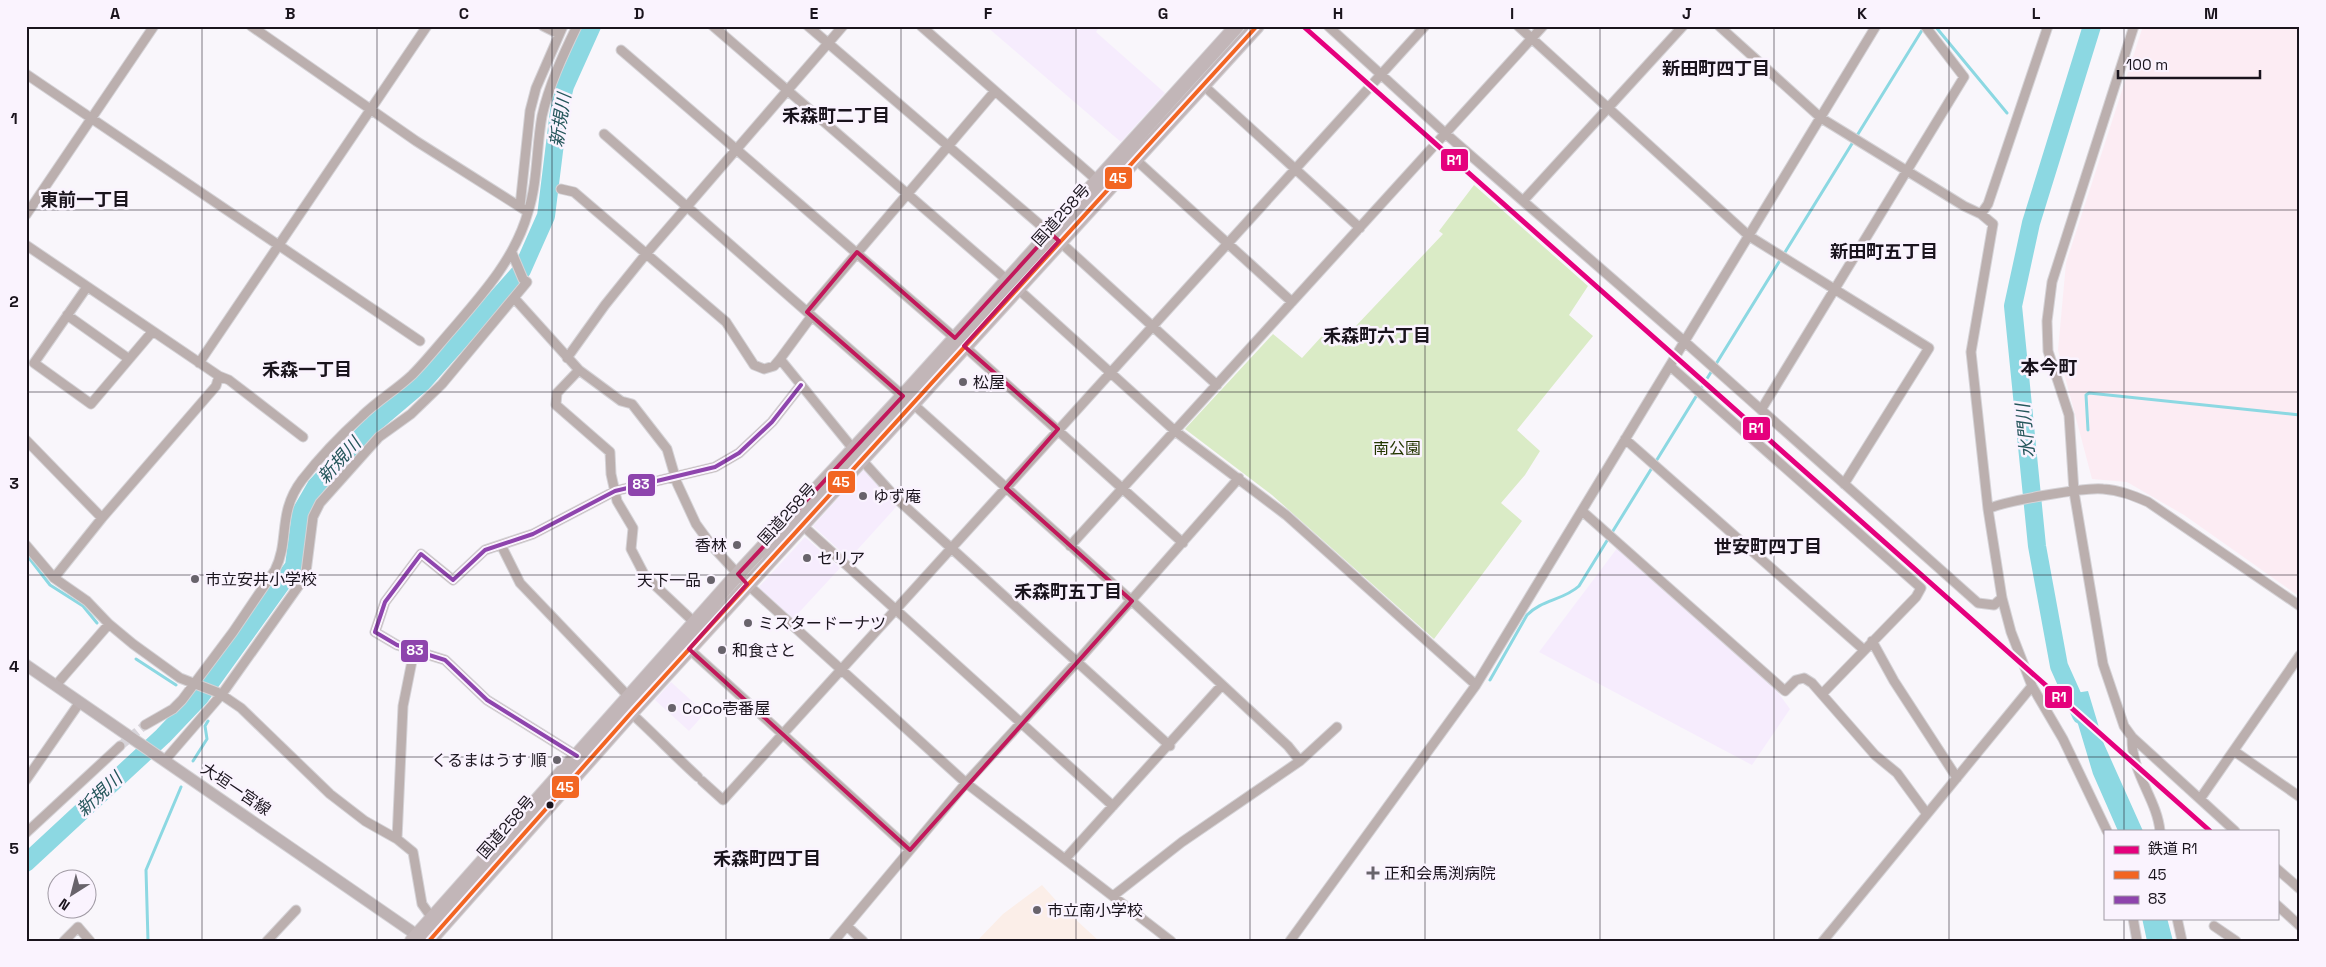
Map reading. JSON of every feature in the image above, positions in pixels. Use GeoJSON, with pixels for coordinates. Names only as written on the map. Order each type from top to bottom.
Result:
{"type":"FeatureCollection","features":[{"type":"Feature","properties":{"kind":"highway","name":"国道258号"},"geometry":{"type":"LineString","coordinates":[[421,939],[689,648],[743,579],[907,399],[960,342],[1018,289],[1098,181],[1237,26]]}},
{"type":"Feature","properties":{"kind":"highway","name":"国道258号"},"geometry":{"type":"LineString","coordinates":[[960,342],[1007,280],[1055,237],[1135,159],[1257,26]]}},
{"type":"Feature","properties":{"kind":"highway","name":"国道258号"},"geometry":{"type":"LineString","coordinates":[[421,939],[432,918],[695,623],[802,525],[857,454]]}},
{"type":"Feature","properties":{"kind":"main road","name":"大垣一宮線"},"geometry":{"type":"LineString","coordinates":[[26,665],[421,939]]}},
{"type":"Feature","properties":{"kind":"street"},"geometry":{"type":"LineString","coordinates":[[26,215],[154,26]]}},
{"type":"Feature","properties":{"kind":"street"},"geometry":{"type":"LineString","coordinates":[[250,26],[507,201],[520,206],[528,212]]}},
{"type":"Feature","properties":{"kind":"street"},"geometry":{"type":"LineString","coordinates":[[199,363],[427,26]]}},
{"type":"Feature","properties":{"kind":"street"},"geometry":{"type":"LineString","coordinates":[[520,206],[530,111],[536,88],[561,30],[543,26]]}},
{"type":"Feature","properties":{"kind":"street"},"geometry":{"type":"LineString","coordinates":[[145,725],[174,709],[197,684],[275,570],[279,562],[285,515],[291,497],[302,480],[362,415],[412,375],[475,304],[513,254],[533,196],[542,119],[548,92],[577,26]]}},
{"type":"Feature","properties":{"kind":"street"},"geometry":{"type":"LineString","coordinates":[[713,26],[1007,280]]}},
{"type":"Feature","properties":{"kind":"street"},"geometry":{"type":"LineString","coordinates":[[808,26],[1055,237],[1217,385]]}},
{"type":"Feature","properties":{"kind":"street"},"geometry":{"type":"LineString","coordinates":[[567,358],[605,305],[646,254],[843,26]]}},
{"type":"Feature","properties":{"kind":"street"},"geometry":{"type":"LineString","coordinates":[[921,26],[1098,181]]}},
{"type":"Feature","properties":{"kind":"street"},"geometry":{"type":"LineString","coordinates":[[1328,26],[1446,134],[1524,200],[1978,603],[1994,605],[2002,598]]}},
{"type":"Feature","properties":{"kind":"street"},"geometry":{"type":"LineString","coordinates":[[630,713],[665,743],[669,750],[722,800],[1426,26]]}},
{"type":"Feature","properties":{"kind":"street"},"geometry":{"type":"LineString","coordinates":[[1518,26],[1749,236],[1929,348],[1844,484]]}},
{"type":"Feature","properties":{"kind":"street"},"geometry":{"type":"LineString","coordinates":[[1070,546],[1543,26]]}},
{"type":"Feature","properties":{"kind":"street"},"geometry":{"type":"LineString","coordinates":[[1524,200],[1683,26]]}},
{"type":"Feature","properties":{"kind":"street"},"geometry":{"type":"LineString","coordinates":[[1719,26],[1821,118],[1964,206],[1981,214],[1993,224],[1982,277],[1971,352],[2002,598],[2010,632],[2032,686],[2063,738],[2107,830]]}},
{"type":"Feature","properties":{"kind":"street"},"geometry":{"type":"LineString","coordinates":[[1290,941],[1476,684],[1876,26]]}},
{"type":"Feature","properties":{"kind":"street"},"geometry":{"type":"LineString","coordinates":[[1761,410],[1964,77],[1925,26]]}},
{"type":"Feature","properties":{"kind":"street"},"geometry":{"type":"LineString","coordinates":[[1981,214],[1988,204],[2048,26]]}},
{"type":"Feature","properties":{"kind":"street"},"geometry":{"type":"LineString","coordinates":[[2134,26],[2052,282],[2047,321],[2048,351],[2069,416],[2069,492],[2103,664],[2124,726],[2132,737],[2234,830]]}},
{"type":"Feature","properties":{"kind":"street"},"geometry":{"type":"LineString","coordinates":[[621,50],[960,342],[1184,543]]}},
{"type":"Feature","properties":{"kind":"street"},"geometry":{"type":"LineString","coordinates":[[26,74],[420,341]]}},
{"type":"Feature","properties":{"kind":"street"},"geometry":{"type":"LineString","coordinates":[[1203,85],[1360,228]]}},
{"type":"Feature","properties":{"kind":"street"},"geometry":{"type":"LineString","coordinates":[[561,189],[574,192],[726,322],[754,365],[764,369],[774,366],[780,359],[809,314],[857,252],[996,90]]}},
{"type":"Feature","properties":{"kind":"street"},"geometry":{"type":"LineString","coordinates":[[604,134],[907,399],[1132,601],[1288,746],[1300,761]]}},
{"type":"Feature","properties":{"kind":"street"},"geometry":{"type":"LineString","coordinates":[[1135,159],[1292,302]]}},
{"type":"Feature","properties":{"kind":"street"},"geometry":{"type":"LineString","coordinates":[[26,245],[152,332],[219,376],[229,380],[303,437]]}},
{"type":"Feature","properties":{"kind":"street"},"geometry":{"type":"LineString","coordinates":[[162,758],[220,693],[306,572],[313,517],[320,504],[379,437],[411,414],[442,384],[515,299],[527,282],[523,279],[513,254]]}},
{"type":"Feature","properties":{"kind":"street"},"geometry":{"type":"LineString","coordinates":[[87,287],[34,363],[92,404],[152,332]]}},
{"type":"Feature","properties":{"kind":"street"},"geometry":{"type":"LineString","coordinates":[[1018,289],[1175,431],[1200,452],[1239,478],[1345,566],[1476,684]]}},
{"type":"Feature","properties":{"kind":"street"},"geometry":{"type":"LineString","coordinates":[[515,299],[579,370],[621,401],[632,404],[667,448],[675,476],[696,524],[712,546],[743,579],[966,783],[1171,941]]}},
{"type":"Feature","properties":{"kind":"street"},"geometry":{"type":"LineString","coordinates":[[67,315],[129,359]]}},
{"type":"Feature","properties":{"kind":"street"},"geometry":{"type":"LineString","coordinates":[[780,359],[857,454],[898,500],[1170,746]]}},
{"type":"Feature","properties":{"kind":"street"},"geometry":{"type":"LineString","coordinates":[[1670,366],[1921,588],[1916,596],[1822,694]]}},
{"type":"Feature","properties":{"kind":"street"},"geometry":{"type":"LineString","coordinates":[[579,370],[557,393],[556,405],[610,452],[617,501],[633,528],[631,549],[645,576],[695,623]]}},
{"type":"Feature","properties":{"kind":"street"},"geometry":{"type":"LineString","coordinates":[[54,578],[102,518],[216,386],[219,376]]}},
{"type":"Feature","properties":{"kind":"street"},"geometry":{"type":"LineString","coordinates":[[577,756],[487,700],[445,660],[414,651],[375,632],[385,602],[421,554],[453,580],[485,550],[501,546],[540,530],[615,491],[715,466],[739,453],[772,422],[801,385]]}},
{"type":"Feature","properties":{"kind":"street"},"geometry":{"type":"LineString","coordinates":[[1625,439],[1864,649]]}},
{"type":"Feature","properties":{"kind":"street"},"geometry":{"type":"LineString","coordinates":[[26,440],[102,518]]}},
{"type":"Feature","properties":{"kind":"street"},"geometry":{"type":"LineString","coordinates":[[834,941],[966,783],[1184,543],[1239,478]]}},
{"type":"Feature","properties":{"kind":"street"},"geometry":{"type":"LineString","coordinates":[[1991,508],[2069,492],[2102,488],[2128,493],[2148,502],[2300,606]]}},
{"type":"Feature","properties":{"kind":"street"},"geometry":{"type":"LineString","coordinates":[[1582,511],[1786,691],[1796,680],[1804,678],[1812,683],[1875,755],[1897,773],[1927,814]]}},
{"type":"Feature","properties":{"kind":"street"},"geometry":{"type":"LineString","coordinates":[[802,525],[1113,806]]}},
{"type":"Feature","properties":{"kind":"street"},"geometry":{"type":"LineString","coordinates":[[26,545],[54,578],[87,601],[109,624],[160,665],[180,678],[220,693],[256,720],[330,794],[413,852],[422,904],[432,918]]}},
{"type":"Feature","properties":{"kind":"street"},"geometry":{"type":"LineString","coordinates":[[501,546],[520,583],[629,697]]}},
{"type":"Feature","properties":{"kind":"street"},"geometry":{"type":"LineString","coordinates":[[56,685],[109,624]]}},
{"type":"Feature","properties":{"kind":"street"},"geometry":{"type":"LineString","coordinates":[[1872,641],[1894,682],[1957,778]]}},
{"type":"Feature","properties":{"kind":"street"},"geometry":{"type":"LineString","coordinates":[[689,648],[910,850]]}},
{"type":"Feature","properties":{"kind":"street"},"geometry":{"type":"LineString","coordinates":[[397,839],[403,706],[414,651]]}},
{"type":"Feature","properties":{"kind":"street"},"geometry":{"type":"LineString","coordinates":[[2200,800],[2300,655]]}},
{"type":"Feature","properties":{"kind":"street"},"geometry":{"type":"LineString","coordinates":[[1065,859],[1170,746],[1222,685]]}},
{"type":"Feature","properties":{"kind":"street"},"geometry":{"type":"LineString","coordinates":[[1823,941],[2032,686]]}},
{"type":"Feature","properties":{"kind":"street"},"geometry":{"type":"LineString","coordinates":[[26,780],[80,702]]}},
{"type":"Feature","properties":{"kind":"street"},"geometry":{"type":"LineString","coordinates":[[1113,896],[1182,842],[1300,761],[1337,727]]}},
{"type":"Feature","properties":{"kind":"street"},"geometry":{"type":"LineString","coordinates":[[2132,737],[2132,749],[2138,773],[2160,830]]}},
{"type":"Feature","properties":{"kind":"street"},"geometry":{"type":"LineString","coordinates":[[26,834],[120,746]]}},
{"type":"Feature","properties":{"kind":"street"},"geometry":{"type":"LineString","coordinates":[[2234,751],[2300,796]]}},
{"type":"Feature","properties":{"kind":"street"},"geometry":{"type":"LineString","coordinates":[[2278,870],[2300,889]]}},
{"type":"Feature","properties":{"kind":"street"},"geometry":{"type":"LineString","coordinates":[[2278,906],[2300,926]]}},
{"type":"Feature","properties":{"kind":"street"},"geometry":{"type":"LineString","coordinates":[[267,941],[296,910]]}},
{"type":"Feature","properties":{"kind":"street"},"geometry":{"type":"LineString","coordinates":[[2133,920],[2137,941]]}},
{"type":"Feature","properties":{"kind":"street"},"geometry":{"type":"LineString","coordinates":[[2177,920],[2182,941]]}},
{"type":"Feature","properties":{"kind":"street"},"geometry":{"type":"LineString","coordinates":[[64,941],[78,926],[90,941]]}},
{"type":"Feature","properties":{"kind":"street"},"geometry":{"type":"LineString","coordinates":[[847,926],[864,941]]}},
{"type":"Feature","properties":{"kind":"street"},"geometry":{"type":"LineString","coordinates":[[2214,926],[2236,941]]}},
{"type":"Feature","properties":{"kind":"highlighted area"},"geometry":{"type":"Polygon","coordinates":[[[1050,233],[1059,241],[964,346],[1058,429],[1006,488],[1132,601],[910,850],[689,649],[747,584],[738,574],[903,396],[807,312],[857,252],[955,338],[1050,233]]]}},
{"type":"Feature","properties":{"kind":"shaded area"},"geometry":{"type":"Polygon","coordinates":[[[986,26],[1100,26],[1096,32],[1165,93],[1121,142],[986,26]]]}},
{"type":"Feature","properties":{"kind":"shaded area"},"geometry":{"type":"Polygon","coordinates":[[[2143,26],[2300,26],[2300,597],[2184,515],[2127,482],[2092,479],[2058,350],[2066,263],[2143,26]]]}},
{"type":"Feature","properties":{"kind":"shaded area"},"geometry":{"type":"Polygon","coordinates":[[[864,469],[897,506],[849,559],[813,526],[864,469]]]}},
{"type":"Feature","properties":{"kind":"shaded area"},"geometry":{"type":"Polygon","coordinates":[[[805,537],[840,568],[793,619],[758,588],[805,537]]]}},
{"type":"Feature","properties":{"kind":"shaded area"},"geometry":{"type":"Polygon","coordinates":[[[1618,547],[1771,683],[1790,709],[1752,765],[1539,652],[1618,547]]]}},
{"type":"Feature","properties":{"kind":"shaded area"},"geometry":{"type":"Polygon","coordinates":[[[671,682],[705,713],[689,731],[655,700],[671,682]]]}},
{"type":"Feature","properties":{"kind":"shaded area","name":"市立南小学校"},"geometry":{"type":"Polygon","coordinates":[[[1042,885],[1061,906],[1099,941],[977,941],[1003,914],[1042,885]]]}},
{"type":"Feature","properties":{"kind":"green space","name":"南公園"},"geometry":{"type":"Polygon","coordinates":[[[1474,185],[1588,286],[1569,315],[1593,336],[1517,430],[1540,451],[1525,475],[1501,503],[1522,521],[1434,639],[1272,495],[1185,429],[1273,334],[1302,358],[1322,336],[1337,346],[1443,234],[1439,231],[1474,185]]]}},
{"type":"Feature","properties":{"kind":"water"},"geometry":{"type":"Polygon","coordinates":[[[2088,691],[2104,744],[2143,830],[2118,830],[2093,774],[2069,694],[2088,691]]]}},
{"type":"Feature","properties":{"kind":"water"},"geometry":{"type":"Polygon","coordinates":[[[2142,920],[2168,920],[2173,941],[2147,941],[2142,920]]]}},
{"type":"Feature","properties":{"kind":"waterway","name":"新規川"},"geometry":{"type":"LineString","coordinates":[[26,863],[163,736],[200,697],[294,566],[301,512],[316,486],[370,427],[422,383],[522,270],[546,216],[559,111],[565,86],[592,26]]}},
{"type":"Feature","properties":{"kind":"waterway"},"geometry":{"type":"LineString","coordinates":[[1935,26],[2007,113]]}},
{"type":"Feature","properties":{"kind":"waterway","name":"水門川"},"geometry":{"type":"LineString","coordinates":[[2081,715],[2059,666],[2037,546],[2013,306],[2031,223],[2092,26]]}},
{"type":"Feature","properties":{"kind":"waterway"},"geometry":{"type":"LineString","coordinates":[[1490,680],[1527,615],[1539,606],[1567,594],[1579,586],[1924,27]]}},
{"type":"Feature","properties":{"kind":"waterway"},"geometry":{"type":"LineString","coordinates":[[2088,430],[2086,395],[2089,393],[2300,415]]}},
{"type":"Feature","properties":{"kind":"waterway"},"geometry":{"type":"LineString","coordinates":[[26,554],[50,585],[83,606],[97,623]]}},
{"type":"Feature","properties":{"kind":"waterway"},"geometry":{"type":"LineString","coordinates":[[136,659],[176,685]]}},
{"type":"Feature","properties":{"kind":"waterway"},"geometry":{"type":"LineString","coordinates":[[193,761],[207,739],[205,726],[208,721]]}},
{"type":"Feature","properties":{"kind":"waterway"},"geometry":{"type":"LineString","coordinates":[[148,941],[146,870],[181,787]]}},
{"type":"Feature","properties":{"kind":"tunnel"},"geometry":{"type":"LineString","coordinates":[[120,746],[145,725]]}},
{"type":"Feature","properties":{"kind":"rail line","name":"R1"},"geometry":{"type":"LineString","coordinates":[[1303,26],[2209,830]]}},
{"type":"Feature","properties":{"kind":"transit line","name":"45"},"geometry":{"type":"LineString","coordinates":[[429,941],[631,713],[1257,26]]}},
{"type":"Feature","properties":{"kind":"transit line","name":"83"},"geometry":{"type":"LineString","coordinates":[[577,756],[487,700],[445,660],[397,645],[375,632],[385,602],[421,554],[453,580],[485,550],[533,534],[615,491],[715,467],[739,453],[772,422],[801,385]]}},
{"type":"Feature","properties":{"kind":"place","name":"松屋"},"geometry":{"type":"Point","coordinates":[963,382]}},
{"type":"Feature","properties":{"kind":"place","name":"ゆず庵"},"geometry":{"type":"Point","coordinates":[863,496]}},
{"type":"Feature","properties":{"kind":"place","name":"香林"},"geometry":{"type":"Point","coordinates":[737,545]}},
{"type":"Feature","properties":{"kind":"place","name":"セリア"},"geometry":{"type":"Point","coordinates":[807,558]}},
{"type":"Feature","properties":{"kind":"place","name":"市立安井小学校"},"geometry":{"type":"Point","coordinates":[195,579]}},
{"type":"Feature","properties":{"kind":"place","name":"天下一品"},"geometry":{"type":"Point","coordinates":[711,580]}},
{"type":"Feature","properties":{"kind":"place","name":"ミスタードーナツ"},"geometry":{"type":"Point","coordinates":[748,623]}},
{"type":"Feature","properties":{"kind":"place","name":"和食さと"},"geometry":{"type":"Point","coordinates":[722,650]}},
{"type":"Feature","properties":{"kind":"place","name":"CoCo壱番屋"},"geometry":{"type":"Point","coordinates":[672,708]}},
{"type":"Feature","properties":{"kind":"place","name":"くるまはうす 順"},"geometry":{"type":"Point","coordinates":[557,760]}},
{"type":"Feature","properties":{"kind":"place","name":"正和会馬渕病院"},"geometry":{"type":"Point","coordinates":[1373,873]}},
{"type":"Feature","properties":{"kind":"place","name":"市立南小学校"},"geometry":{"type":"Point","coordinates":[1037,910]}},
{"type":"Feature","properties":{"kind":"district","name":"新田町四丁目"},"geometry":{"type":"Point","coordinates":[1716,68]}},
{"type":"Feature","properties":{"kind":"district","name":"禾森町二丁目"},"geometry":{"type":"Point","coordinates":[836,115]}},
{"type":"Feature","properties":{"kind":"district","name":"東前一丁目"},"geometry":{"type":"Point","coordinates":[85,199]}},
{"type":"Feature","properties":{"kind":"district","name":"新田町五丁目"},"geometry":{"type":"Point","coordinates":[1884,251]}},
{"type":"Feature","properties":{"kind":"district","name":"禾森町六丁目"},"geometry":{"type":"Point","coordinates":[1377,335]}},
{"type":"Feature","properties":{"kind":"district","name":"本今町"},"geometry":{"type":"Point","coordinates":[2049,367]}},
{"type":"Feature","properties":{"kind":"district","name":"禾森一丁目"},"geometry":{"type":"Point","coordinates":[307,369]}},
{"type":"Feature","properties":{"kind":"district","name":"世安町四丁目"},"geometry":{"type":"Point","coordinates":[1768,546]}},
{"type":"Feature","properties":{"kind":"district","name":"禾森町五丁目"},"geometry":{"type":"Point","coordinates":[1068,591]}},
{"type":"Feature","properties":{"kind":"district","name":"禾森町四丁目"},"geometry":{"type":"Point","coordinates":[767,858]}}]}
